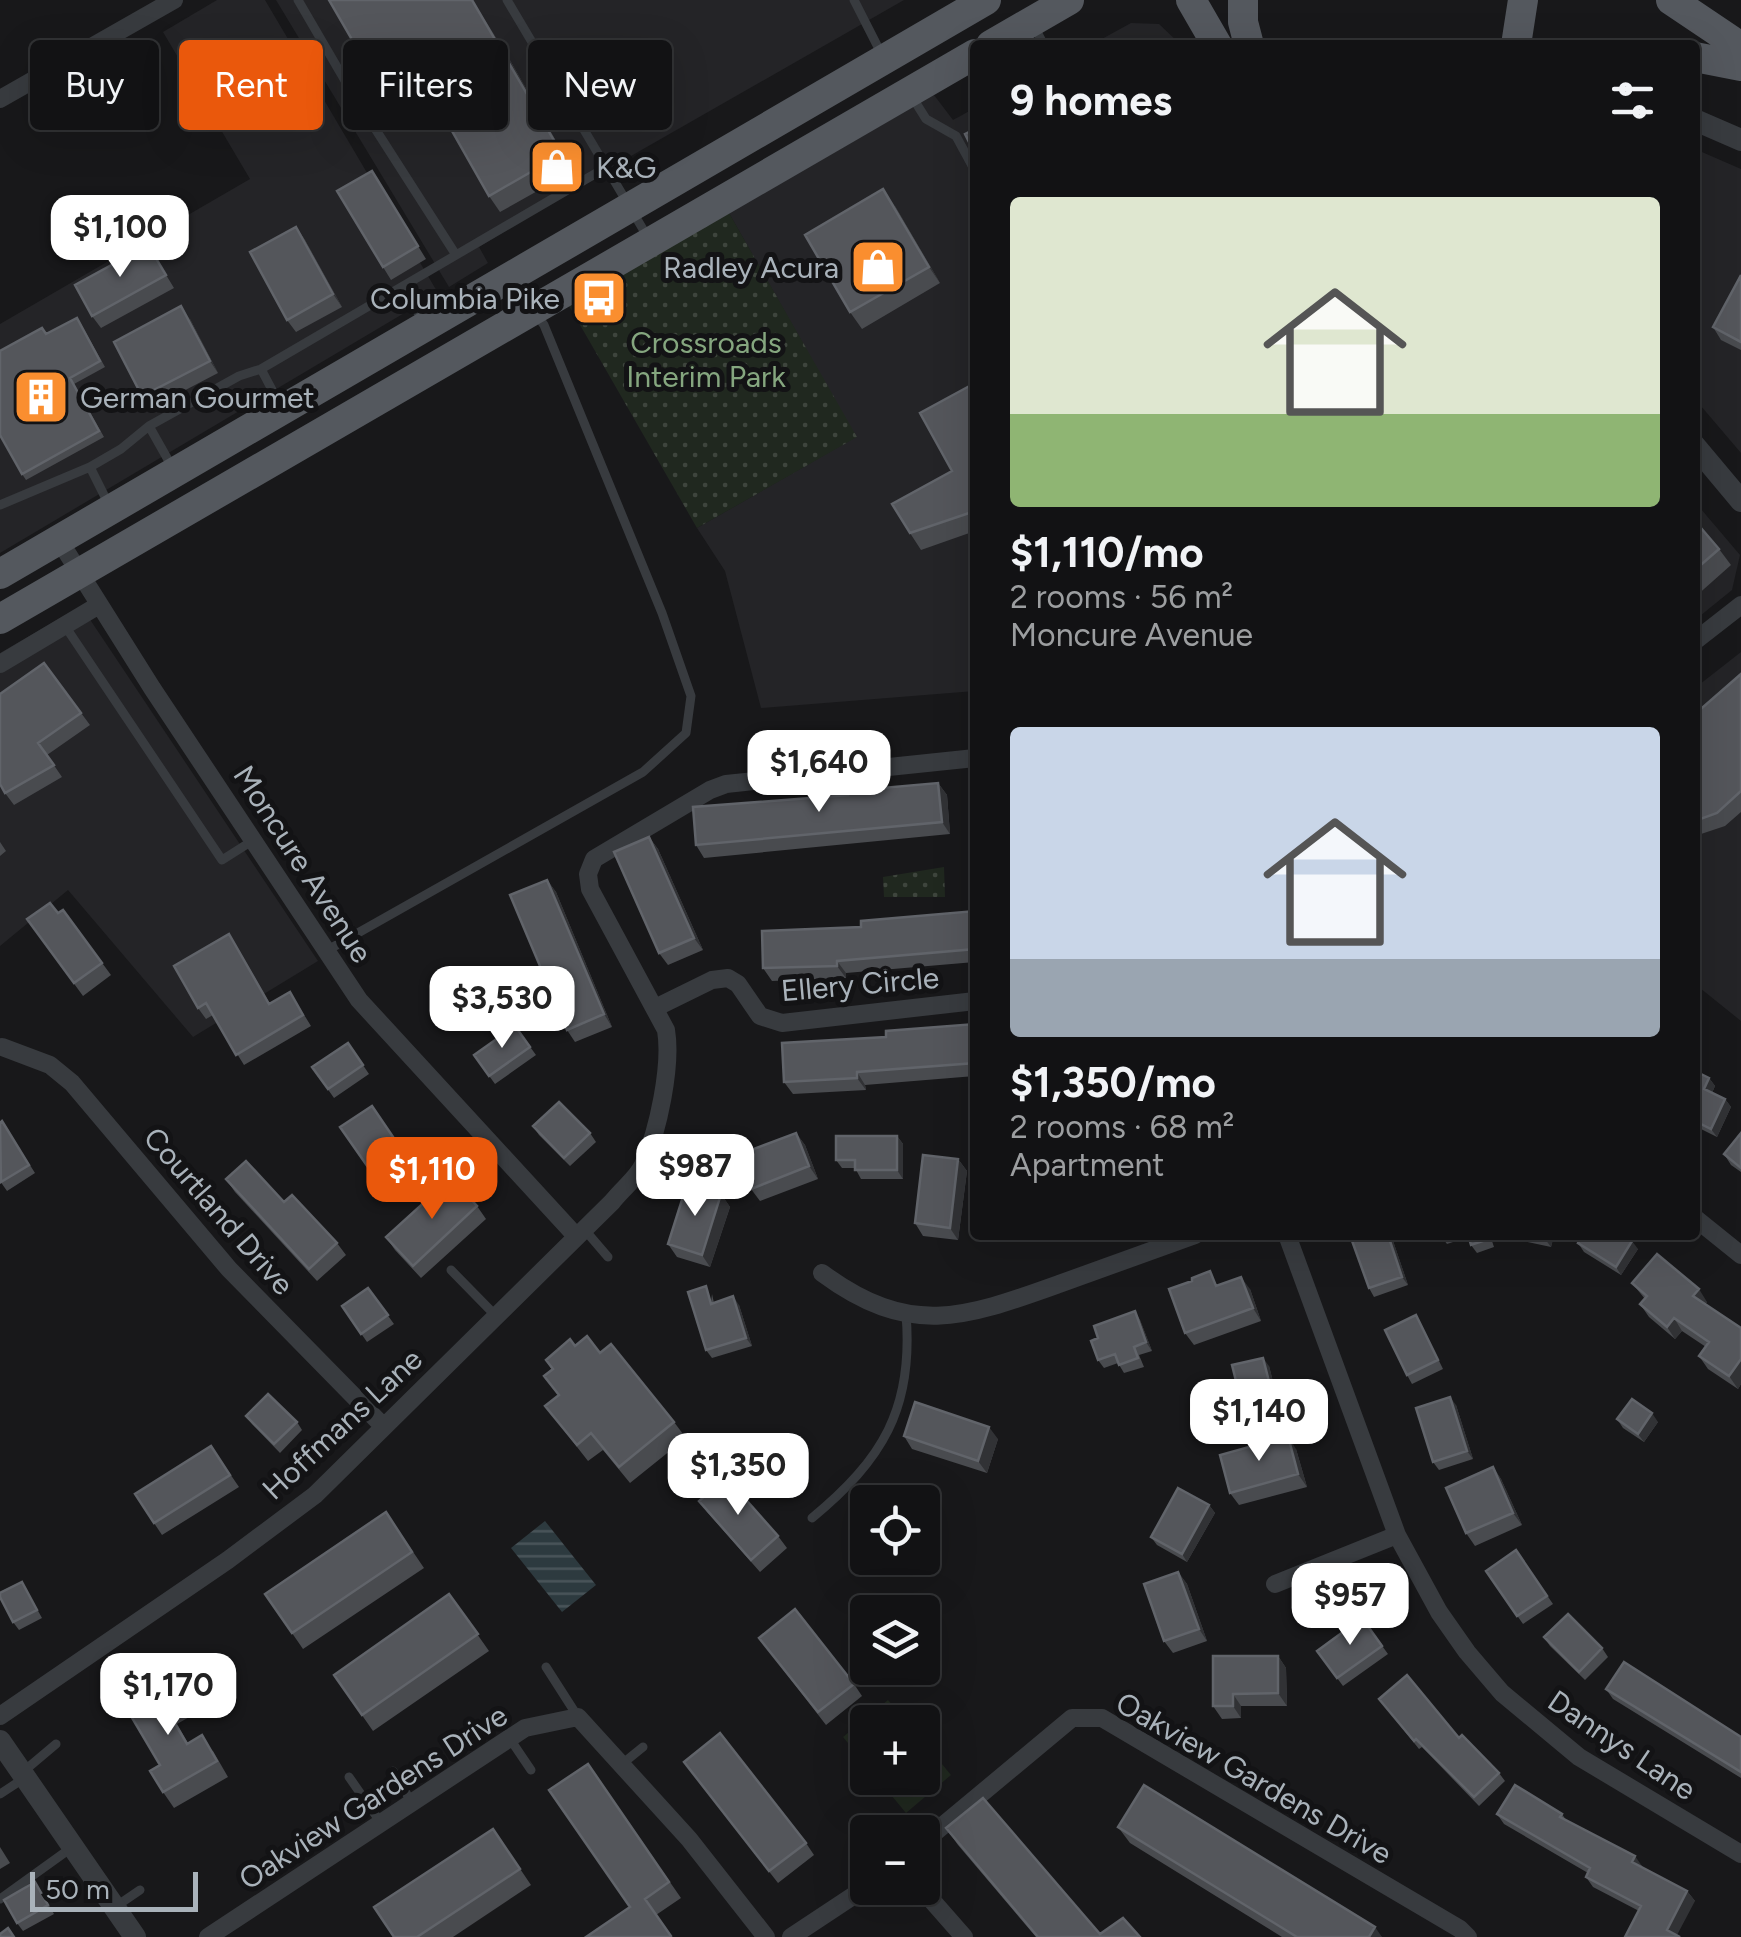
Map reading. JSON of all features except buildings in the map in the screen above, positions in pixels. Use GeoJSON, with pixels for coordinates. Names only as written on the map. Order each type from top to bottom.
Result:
{"type":"FeatureCollection","features":[{"type":"Feature","properties":{"kind":"main road"},"geometry":{"type":"LineString","coordinates":[[0,574],[986,0]]}},
{"type":"Feature","properties":{"kind":"main road"},"geometry":{"type":"LineString","coordinates":[[1010,40],[1037,33],[1069,0]]}},
{"type":"Feature","properties":{"kind":"main road"},"geometry":{"type":"LineString","coordinates":[[1191,0],[1214,40]]}},
{"type":"Feature","properties":{"kind":"main road"},"geometry":{"type":"LineString","coordinates":[[1243,0],[1248,40]]}},
{"type":"Feature","properties":{"kind":"main road"},"geometry":{"type":"LineString","coordinates":[[1517,40],[1523,0]]}},
{"type":"Feature","properties":{"kind":"main road"},"geometry":{"type":"LineString","coordinates":[[1671,0],[1741,47]]}},
{"type":"Feature","properties":{"kind":"main road"},"geometry":{"type":"LineString","coordinates":[[0,619],[970,57]]}},
{"type":"Feature","properties":{"kind":"main road"},"geometry":{"type":"LineString","coordinates":[[1700,58],[1741,66]]}},
{"type":"Feature","properties":{"kind":"street"},"geometry":{"type":"LineString","coordinates":[[0,99],[174,0]]}},
{"type":"Feature","properties":{"kind":"street"},"geometry":{"type":"LineString","coordinates":[[1700,122],[1741,140]]}},
{"type":"Feature","properties":{"kind":"street"},"geometry":{"type":"LineString","coordinates":[[1700,452],[1741,502]]}},
{"type":"Feature","properties":{"kind":"street","name":"Moncure Avenue"},"geometry":{"type":"LineString","coordinates":[[58,540],[370,1012],[580,1233]]}},
{"type":"Feature","properties":{"kind":"street"},"geometry":{"type":"LineString","coordinates":[[0,664],[99,605]]}},
{"type":"Feature","properties":{"kind":"street"},"geometry":{"type":"LineString","coordinates":[[1700,637],[1741,605]]}},
{"type":"Feature","properties":{"kind":"street"},"geometry":{"type":"LineString","coordinates":[[655,1008],[590,888],[588,874],[594,859],[726,784],[970,759]]}},
{"type":"Feature","properties":{"kind":"street","name":"Ellery Circle"},"geometry":{"type":"LineString","coordinates":[[655,1008],[712,980],[728,978],[738,984],[760,1016],[782,1024],[970,1002]]}},
{"type":"Feature","properties":{"kind":"street","name":"Hoffmans Lane"},"geometry":{"type":"LineString","coordinates":[[0,1716],[228,1560],[315,1495],[642,1167],[659,1112],[669,1045],[655,1008]]}},
{"type":"Feature","properties":{"kind":"street","name":"Courtland Drive"},"geometry":{"type":"LineString","coordinates":[[2,1047],[50,1065],[72,1083],[229,1269],[384,1427]]}},
{"type":"Feature","properties":{"kind":"street"},"geometry":{"type":"LineString","coordinates":[[1700,1222],[1741,1255]]}},
{"type":"Feature","properties":{"kind":"street"},"geometry":{"type":"LineString","coordinates":[[822,1272],[846,1291],[875,1305],[906,1314],[936,1316],[986,1310],[1182,1240]]}},
{"type":"Feature","properties":{"kind":"street","name":"Dannys Lane"},"geometry":{"type":"LineString","coordinates":[[1289,1240],[1397,1535],[1439,1612],[1467,1652],[1502,1692],[1578,1756],[1741,1854]]}},
{"type":"Feature","properties":{"kind":"street"},"geometry":{"type":"LineString","coordinates":[[1275,1584],[1397,1535]]}},
{"type":"Feature","properties":{"kind":"street"},"geometry":{"type":"LineString","coordinates":[[578,1716],[689,1839],[766,1937]]}},
{"type":"Feature","properties":{"kind":"street","name":"Oakview Gardens Drive"},"geometry":{"type":"LineString","coordinates":[[212,1936],[525,1728],[578,1716]]}},
{"type":"Feature","properties":{"kind":"street","name":"Oakview Gardens Drive"},"geometry":{"type":"LineString","coordinates":[[940,1828],[1072,1718],[1102,1718],[1468,1937]]}},
{"type":"Feature","properties":{"kind":"street"},"geometry":{"type":"LineString","coordinates":[[0,1742],[135,1937]]}},
{"type":"Feature","properties":{"kind":"street"},"geometry":{"type":"LineString","coordinates":[[791,1937],[850,1898]]}},
{"type":"Feature","properties":{"kind":"street"},"geometry":{"type":"LineString","coordinates":[[935,1905],[964,1937]]}},
{"type":"Feature","properties":{"kind":"lane"},"geometry":{"type":"LineString","coordinates":[[298,0],[351,92],[456,255]]}},
{"type":"Feature","properties":{"kind":"lane"},"geometry":{"type":"LineString","coordinates":[[507,0],[652,243]]}},
{"type":"Feature","properties":{"kind":"lane"},"geometry":{"type":"LineString","coordinates":[[854,0],[884,58]]}},
{"type":"Feature","properties":{"kind":"lane"},"geometry":{"type":"LineString","coordinates":[[909,92],[926,119],[956,136],[970,161]]}},
{"type":"Feature","properties":{"kind":"lane"},"geometry":{"type":"LineString","coordinates":[[0,505],[90,467],[149,426],[239,376],[261,370],[606,168]]}},
{"type":"Feature","properties":{"kind":"lane"},"geometry":{"type":"LineString","coordinates":[[400,288],[427,326]]}},
{"type":"Feature","properties":{"kind":"lane"},"geometry":{"type":"LineString","coordinates":[[326,950],[643,772],[686,733],[691,696],[674,646],[544,325],[534,310]]}},
{"type":"Feature","properties":{"kind":"lane"},"geometry":{"type":"LineString","coordinates":[[261,370],[283,410]]}},
{"type":"Feature","properties":{"kind":"lane"},"geometry":{"type":"LineString","coordinates":[[149,426],[175,472]]}},
{"type":"Feature","properties":{"kind":"lane"},"geometry":{"type":"LineString","coordinates":[[90,467],[110,508]]}},
{"type":"Feature","properties":{"kind":"lane"},"geometry":{"type":"LineString","coordinates":[[65,626],[222,860],[254,839]]}},
{"type":"Feature","properties":{"kind":"lane"},"geometry":{"type":"LineString","coordinates":[[468,1180],[497,1150]]}},
{"type":"Feature","properties":{"kind":"lane"},"geometry":{"type":"LineString","coordinates":[[580,1233],[608,1257]]}},
{"type":"Feature","properties":{"kind":"lane"},"geometry":{"type":"LineString","coordinates":[[452,1270],[496,1316]]}},
{"type":"Feature","properties":{"kind":"lane"},"geometry":{"type":"LineString","coordinates":[[812,1518],[850,1486],[875,1456],[891,1428],[901,1394],[908,1341],[906,1314]]}},
{"type":"Feature","properties":{"kind":"lane"},"geometry":{"type":"LineString","coordinates":[[546,1667],[578,1716]]}},
{"type":"Feature","properties":{"kind":"lane"},"geometry":{"type":"LineString","coordinates":[[510,1738],[531,1770]]}},
{"type":"Feature","properties":{"kind":"lane"},"geometry":{"type":"LineString","coordinates":[[0,1794],[56,1744]]}},
{"type":"Feature","properties":{"kind":"lane"},"geometry":{"type":"LineString","coordinates":[[622,1764],[643,1747]]}},
{"type":"Feature","properties":{"kind":"lane"},"geometry":{"type":"LineString","coordinates":[[393,1770],[412,1803]]}},
{"type":"Feature","properties":{"kind":"lane"},"geometry":{"type":"LineString","coordinates":[[349,1776],[381,1824]]}},
{"type":"Feature","properties":{"kind":"lane"},"geometry":{"type":"LineString","coordinates":[[0,1900],[73,1847]]}},
{"type":"Feature","properties":{"kind":"lane"},"geometry":{"type":"LineString","coordinates":[[115,1907],[140,1890]]}},
{"type":"Feature","properties":{"kind":"shaded area"},"geometry":{"type":"Polygon","coordinates":[[[217,0],[265,0],[289,40],[179,40],[179,59],[163,32],[217,0]]]}},
{"type":"Feature","properties":{"kind":"shaded area"},"geometry":{"type":"Polygon","coordinates":[[[276,0],[904,0],[479,247],[488,263],[449,287],[354,130],[508,130],[508,40],[343,40],[343,111],[323,78],[323,40],[300,40],[276,0]]]}},
{"type":"Feature","properties":{"kind":"shaded area"},"geometry":{"type":"Polygon","coordinates":[[[1131,23],[1159,24],[1176,40],[1100,40],[1131,23]]]}},
{"type":"Feature","properties":{"kind":"shaded area"},"geometry":{"type":"Polygon","coordinates":[[[934,95],[953,120],[970,111],[970,691],[761,708],[725,571],[697,528],[856,437],[729,213],[934,95]]]}},
{"type":"Feature","properties":{"kind":"shaded area"},"geometry":{"type":"Polygon","coordinates":[[[323,98],[438,293],[0,553],[0,324],[250,179],[221,130],[323,130],[323,98]]]}},
{"type":"Feature","properties":{"kind":"shaded area"},"geometry":{"type":"Polygon","coordinates":[[[1700,151],[1741,169],[1741,453],[1700,405],[1700,151]]]}},
{"type":"Feature","properties":{"kind":"shaded area"},"geometry":{"type":"Polygon","coordinates":[[[1700,508],[1740,555],[1732,590],[1700,616],[1700,508]]]}},
{"type":"Feature","properties":{"kind":"shaded area"},"geometry":{"type":"Polygon","coordinates":[[[81,606],[318,961],[193,1037],[68,890],[0,946],[0,653],[81,606]]]}},
{"type":"Feature","properties":{"kind":"shaded area"},"geometry":{"type":"Polygon","coordinates":[[[1741,652],[1741,1021],[1700,988],[1700,684],[1741,652]]]}},
{"type":"Feature","properties":{"kind":"shaded area"},"geometry":{"type":"Polygon","coordinates":[[[545,1521],[596,1585],[562,1612],[511,1548],[545,1521]]]}},
{"type":"Feature","properties":{"kind":"green space","name":"Crossroads Interim Park"},"geometry":{"type":"Polygon","coordinates":[[[729,213],[857,437],[697,528],[568,304],[729,213]]]}},
{"type":"Feature","properties":{"kind":"green space"},"geometry":{"type":"Polygon","coordinates":[[[944,867],[945,897],[884,897],[883,877],[944,867]]]}},
{"type":"Feature","properties":{"kind":"green space"},"geometry":{"type":"Polygon","coordinates":[[[940,1762],[951,1775],[940,1784],[940,1762]]]}},
{"type":"Feature","properties":{"kind":"green space"},"geometry":{"type":"Polygon","coordinates":[[[891,1795],[927,1795],[906,1813],[891,1795]]]}},
{"type":"Feature","properties":{"kind":"place","name":"K&G"},"geometry":{"type":"Point","coordinates":[557,167]}},
{"type":"Feature","properties":{"kind":"place","name":"Radley Acura"},"geometry":{"type":"Point","coordinates":[878,267]}},
{"type":"Feature","properties":{"kind":"place","name":"Columbia Pike"},"geometry":{"type":"Point","coordinates":[599,298]}},
{"type":"Feature","properties":{"kind":"place","name":"German Gourmet"},"geometry":{"type":"Point","coordinates":[41,397]}}]}
